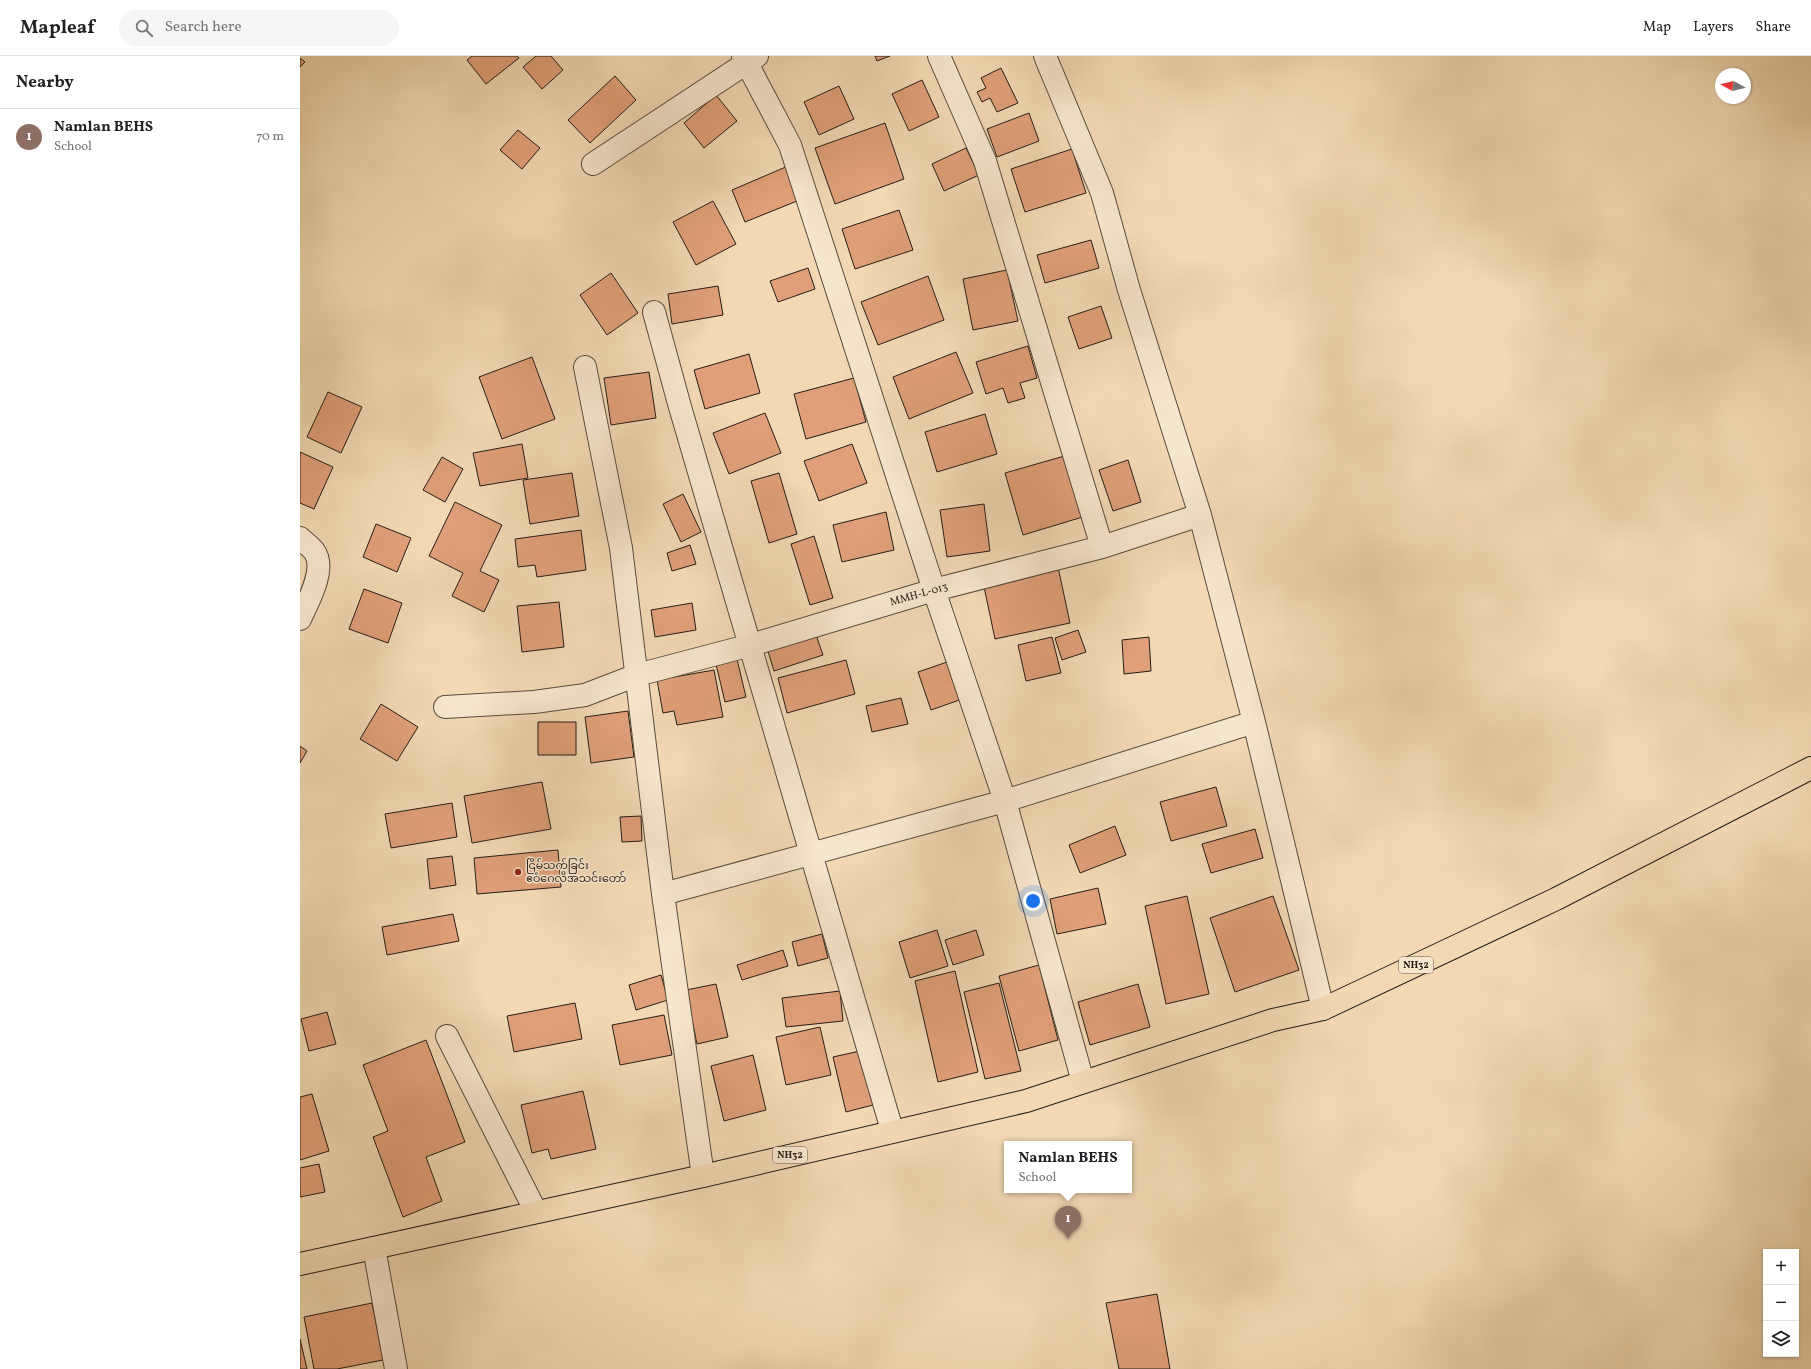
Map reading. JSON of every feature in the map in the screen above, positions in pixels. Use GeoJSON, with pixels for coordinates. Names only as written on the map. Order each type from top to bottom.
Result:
{"type":"FeatureCollection","features":[{"type":"Feature","properties":{"kind":"highway","name":"NH32"},"geometry":{"type":"LineString","coordinates":[[300,1264],[703,1176],[892,1130],[1026,1101],[1273,1020],[1323,1009],[1556,899],[1811,768]]}},
{"type":"Feature","properties":{"kind":"street"},"geometry":{"type":"LineString","coordinates":[[939,56],[985,161],[1102,547]]}},
{"type":"Feature","properties":{"kind":"street"},"geometry":{"type":"LineString","coordinates":[[1046,56],[1102,193],[1129,290],[1200,515],[1254,722],[1323,1009]]}},
{"type":"Feature","properties":{"kind":"street"},"geometry":{"type":"LineString","coordinates":[[593,164],[749,58],[790,145],[934,590],[1005,801],[1083,1082]]}},
{"type":"Feature","properties":{"kind":"street"},"geometry":{"type":"LineString","coordinates":[[654,312],[680,407],[892,1130]]}},
{"type":"Feature","properties":{"kind":"street"},"geometry":{"type":"LineString","coordinates":[[585,367],[621,548],[663,894],[703,1176]]}},
{"type":"Feature","properties":{"kind":"street","name":"MMH-L-013"},"geometry":{"type":"LineString","coordinates":[[446,707],[534,702],[585,695],[637,675],[751,645],[934,590],[1102,547],[1200,515]]}},
{"type":"Feature","properties":{"kind":"street"},"geometry":{"type":"LineString","coordinates":[[300,538],[315,552],[319,569],[310,598],[300,618]]}},
{"type":"Feature","properties":{"kind":"street"},"geometry":{"type":"LineString","coordinates":[[663,894],[1005,801],[1254,722]]}},
{"type":"Feature","properties":{"kind":"street"},"geometry":{"type":"LineString","coordinates":[[447,1036],[536,1212]]}},
{"type":"Feature","properties":{"kind":"street"},"geometry":{"type":"LineString","coordinates":[[374,1248],[396,1369]]}},
{"type":"Feature","properties":{"kind":"building"},"geometry":{"type":"Polygon","coordinates":[[[472,56],[517,56],[519,58],[486,84],[467,60],[472,56]]]}},
{"type":"Feature","properties":{"kind":"building"},"geometry":{"type":"Polygon","coordinates":[[[536,56],[551,56],[563,70],[542,89],[523,67],[536,56]]]}},
{"type":"Feature","properties":{"kind":"building"},"geometry":{"type":"Polygon","coordinates":[[[875,56],[890,56],[877,61],[875,56]]]}},
{"type":"Feature","properties":{"kind":"building"},"geometry":{"type":"Polygon","coordinates":[[[300,58],[305,62],[300,67],[300,58]]]}},
{"type":"Feature","properties":{"kind":"building"},"geometry":{"type":"Polygon","coordinates":[[[1001,68],[1018,103],[997,112],[990,98],[982,102],[977,92],[986,88],[981,78],[1001,68]]]}},
{"type":"Feature","properties":{"kind":"building"},"geometry":{"type":"Polygon","coordinates":[[[615,76],[636,100],[590,143],[568,120],[615,76]]]}},
{"type":"Feature","properties":{"kind":"building"},"geometry":{"type":"Polygon","coordinates":[[[922,80],[939,117],[909,131],[892,94],[922,80]]]}},
{"type":"Feature","properties":{"kind":"building"},"geometry":{"type":"Polygon","coordinates":[[[839,86],[854,119],[819,135],[804,102],[839,86]]]}},
{"type":"Feature","properties":{"kind":"building"},"geometry":{"type":"Polygon","coordinates":[[[716,95],[737,121],[704,148],[684,123],[716,95]]]}},
{"type":"Feature","properties":{"kind":"building"},"geometry":{"type":"Polygon","coordinates":[[[1029,113],[1039,141],[997,157],[987,129],[1029,113]]]}},
{"type":"Feature","properties":{"kind":"building"},"geometry":{"type":"Polygon","coordinates":[[[885,123],[904,179],[835,204],[815,148],[885,123]]]}},
{"type":"Feature","properties":{"kind":"building"},"geometry":{"type":"Polygon","coordinates":[[[518,130],[540,148],[522,169],[500,150],[518,130]]]}},
{"type":"Feature","properties":{"kind":"building"},"geometry":{"type":"Polygon","coordinates":[[[966,148],[979,175],[944,191],[932,164],[966,148]]]}},
{"type":"Feature","properties":{"kind":"building"},"geometry":{"type":"Polygon","coordinates":[[[1072,149],[1086,193],[1025,212],[1011,169],[1072,149]]]}},
{"type":"Feature","properties":{"kind":"building"},"geometry":{"type":"Polygon","coordinates":[[[788,166],[802,199],[745,222],[732,190],[788,166]]]}},
{"type":"Feature","properties":{"kind":"building"},"geometry":{"type":"Polygon","coordinates":[[[713,201],[736,244],[696,265],[673,222],[713,201]]]}},
{"type":"Feature","properties":{"kind":"building"},"geometry":{"type":"Polygon","coordinates":[[[899,210],[913,250],[855,269],[842,229],[899,210]]]}},
{"type":"Feature","properties":{"kind":"building"},"geometry":{"type":"Polygon","coordinates":[[[1091,240],[1099,268],[1045,283],[1037,255],[1091,240]]]}},
{"type":"Feature","properties":{"kind":"building"},"geometry":{"type":"Polygon","coordinates":[[[808,268],[815,289],[778,302],[770,281],[808,268]]]}},
{"type":"Feature","properties":{"kind":"building"},"geometry":{"type":"Polygon","coordinates":[[[1007,270],[1018,321],[973,330],[963,279],[1007,270]]]}},
{"type":"Feature","properties":{"kind":"building"},"geometry":{"type":"Polygon","coordinates":[[[611,273],[638,313],[607,335],[580,295],[611,273]]]}},
{"type":"Feature","properties":{"kind":"building"},"geometry":{"type":"Polygon","coordinates":[[[928,276],[944,320],[878,345],[861,302],[928,276]]]}},
{"type":"Feature","properties":{"kind":"building"},"geometry":{"type":"Polygon","coordinates":[[[718,286],[723,315],[672,324],[668,294],[718,286]]]}},
{"type":"Feature","properties":{"kind":"building"},"geometry":{"type":"Polygon","coordinates":[[[1101,306],[1112,338],[1079,349],[1068,317],[1101,306]]]}},
{"type":"Feature","properties":{"kind":"building"},"geometry":{"type":"Polygon","coordinates":[[[1028,346],[1037,378],[1020,383],[1025,398],[1008,403],[1003,388],[986,394],[976,362],[1028,346]]]}},
{"type":"Feature","properties":{"kind":"building"},"geometry":{"type":"Polygon","coordinates":[[[956,352],[973,393],[909,419],[893,377],[956,352]]]}},
{"type":"Feature","properties":{"kind":"building"},"geometry":{"type":"Polygon","coordinates":[[[749,354],[760,393],[705,409],[694,370],[749,354]]]}},
{"type":"Feature","properties":{"kind":"building"},"geometry":{"type":"Polygon","coordinates":[[[532,357],[555,419],[502,439],[479,377],[532,357]]]}},
{"type":"Feature","properties":{"kind":"building"},"geometry":{"type":"Polygon","coordinates":[[[649,372],[656,418],[611,425],[604,378],[649,372]]]}},
{"type":"Feature","properties":{"kind":"building"},"geometry":{"type":"Polygon","coordinates":[[[854,378],[866,422],[806,439],[794,394],[854,378]]]}},
{"type":"Feature","properties":{"kind":"building"},"geometry":{"type":"Polygon","coordinates":[[[328,392],[362,407],[341,453],[307,437],[328,392]]]}},
{"type":"Feature","properties":{"kind":"building"},"geometry":{"type":"Polygon","coordinates":[[[765,413],[781,453],[729,474],[713,433],[765,413]]]}},
{"type":"Feature","properties":{"kind":"building"},"geometry":{"type":"Polygon","coordinates":[[[985,414],[997,454],[937,472],[925,432],[985,414]]]}},
{"type":"Feature","properties":{"kind":"building"},"geometry":{"type":"Polygon","coordinates":[[[522,444],[528,478],[480,486],[473,453],[522,444]]]}},
{"type":"Feature","properties":{"kind":"building"},"geometry":{"type":"Polygon","coordinates":[[[852,444],[867,483],[819,501],[804,461],[852,444]]]}},
{"type":"Feature","properties":{"kind":"building"},"geometry":{"type":"Polygon","coordinates":[[[300,452],[333,467],[314,509],[300,503],[300,452]]]}},
{"type":"Feature","properties":{"kind":"building"},"geometry":{"type":"Polygon","coordinates":[[[1068,455],[1086,516],[1023,535],[1005,473],[1068,455]]]}},
{"type":"Feature","properties":{"kind":"building"},"geometry":{"type":"Polygon","coordinates":[[[442,457],[463,469],[445,502],[423,490],[442,457]]]}},
{"type":"Feature","properties":{"kind":"building"},"geometry":{"type":"Polygon","coordinates":[[[1128,460],[1141,502],[1113,511],[1099,470],[1128,460]]]}},
{"type":"Feature","properties":{"kind":"building"},"geometry":{"type":"Polygon","coordinates":[[[572,473],[579,516],[530,524],[523,480],[572,473]]]}},
{"type":"Feature","properties":{"kind":"building"},"geometry":{"type":"Polygon","coordinates":[[[779,473],[797,534],[769,543],[751,481],[779,473]]]}},
{"type":"Feature","properties":{"kind":"building"},"geometry":{"type":"Polygon","coordinates":[[[683,494],[701,532],[681,542],[663,504],[683,494]]]}},
{"type":"Feature","properties":{"kind":"building"},"geometry":{"type":"Polygon","coordinates":[[[455,502],[502,525],[480,571],[499,580],[484,612],[452,596],[463,573],[429,556],[455,502]]]}},
{"type":"Feature","properties":{"kind":"building"},"geometry":{"type":"Polygon","coordinates":[[[984,504],[990,551],[947,557],[940,510],[984,504]]]}},
{"type":"Feature","properties":{"kind":"building"},"geometry":{"type":"Polygon","coordinates":[[[886,512],[894,550],[842,562],[833,525],[886,512]]]}},
{"type":"Feature","properties":{"kind":"building"},"geometry":{"type":"Polygon","coordinates":[[[376,524],[411,538],[397,572],[363,557],[376,524]]]}},
{"type":"Feature","properties":{"kind":"building"},"geometry":{"type":"Polygon","coordinates":[[[581,530],[586,570],[537,577],[535,565],[518,567],[515,539],[581,530]]]}},
{"type":"Feature","properties":{"kind":"building"},"geometry":{"type":"Polygon","coordinates":[[[814,536],[833,598],[810,605],[791,544],[814,536]]]}},
{"type":"Feature","properties":{"kind":"building"},"geometry":{"type":"Polygon","coordinates":[[[690,545],[696,564],[672,571],[667,553],[690,545]]]}},
{"type":"Feature","properties":{"kind":"building"},"geometry":{"type":"Polygon","coordinates":[[[1058,567],[1070,623],[995,639],[983,582],[1058,567]]]}},
{"type":"Feature","properties":{"kind":"building"},"geometry":{"type":"Polygon","coordinates":[[[364,589],[402,603],[388,643],[349,629],[364,589]]]}},
{"type":"Feature","properties":{"kind":"building"},"geometry":{"type":"Polygon","coordinates":[[[559,602],[564,647],[522,652],[517,606],[559,602]]]}},
{"type":"Feature","properties":{"kind":"building"},"geometry":{"type":"Polygon","coordinates":[[[692,603],[696,630],[655,637],[651,610],[692,603]]]}},
{"type":"Feature","properties":{"kind":"building"},"geometry":{"type":"Polygon","coordinates":[[[1078,630],[1086,652],[1062,660],[1055,638],[1078,630]]]}},
{"type":"Feature","properties":{"kind":"building"},"geometry":{"type":"Polygon","coordinates":[[[815,632],[823,655],[774,671],[767,648],[815,632]]]}},
{"type":"Feature","properties":{"kind":"building"},"geometry":{"type":"Polygon","coordinates":[[[1052,637],[1061,673],[1026,681],[1018,645],[1052,637]]]}},
{"type":"Feature","properties":{"kind":"building"},"geometry":{"type":"Polygon","coordinates":[[[1149,637],[1151,671],[1124,674],[1122,640],[1149,637]]]}},
{"type":"Feature","properties":{"kind":"building"},"geometry":{"type":"Polygon","coordinates":[[[736,655],[746,697],[725,702],[715,660],[736,655]]]}},
{"type":"Feature","properties":{"kind":"building"},"geometry":{"type":"Polygon","coordinates":[[[956,659],[968,697],[931,710],[918,672],[956,659]]]}},
{"type":"Feature","properties":{"kind":"building"},"geometry":{"type":"Polygon","coordinates":[[[846,660],[855,694],[787,713],[778,678],[846,660]]]}},
{"type":"Feature","properties":{"kind":"building"},"geometry":{"type":"Polygon","coordinates":[[[714,670],[723,717],[677,725],[674,711],[663,713],[657,680],[714,670]]]}},
{"type":"Feature","properties":{"kind":"building"},"geometry":{"type":"Polygon","coordinates":[[[901,698],[908,724],[872,732],[866,706],[901,698]]]}},
{"type":"Feature","properties":{"kind":"building"},"geometry":{"type":"Polygon","coordinates":[[[381,704],[418,727],[397,761],[360,739],[381,704]]]}},
{"type":"Feature","properties":{"kind":"building"},"geometry":{"type":"Polygon","coordinates":[[[628,711],[634,757],[591,763],[585,717],[628,711]]]}},
{"type":"Feature","properties":{"kind":"building"},"geometry":{"type":"Polygon","coordinates":[[[538,722],[576,722],[576,755],[538,755],[538,722]]]}},
{"type":"Feature","properties":{"kind":"building"},"geometry":{"type":"Polygon","coordinates":[[[300,746],[307,751],[300,763],[300,746]]]}},
{"type":"Feature","properties":{"kind":"building"},"geometry":{"type":"Polygon","coordinates":[[[542,782],[551,829],[472,843],[464,796],[542,782]]]}},
{"type":"Feature","properties":{"kind":"building"},"geometry":{"type":"Polygon","coordinates":[[[1216,787],[1227,826],[1171,841],[1160,802],[1216,787]]]}},
{"type":"Feature","properties":{"kind":"building"},"geometry":{"type":"Polygon","coordinates":[[[452,803],[457,837],[391,848],[385,814],[452,803]]]}},
{"type":"Feature","properties":{"kind":"building"},"geometry":{"type":"Polygon","coordinates":[[[641,816],[642,841],[622,842],[620,817],[641,816]]]}},
{"type":"Feature","properties":{"kind":"building"},"geometry":{"type":"Polygon","coordinates":[[[1115,826],[1126,855],[1080,873],[1069,845],[1115,826]]]}},
{"type":"Feature","properties":{"kind":"building"},"geometry":{"type":"Polygon","coordinates":[[[1255,829],[1263,858],[1211,873],[1202,844],[1255,829]]]}},
{"type":"Feature","properties":{"kind":"building","name":"ငြိမ်သက်ခြင်း ဧဝံဂေလိအသင်းတော်"},"geometry":{"type":"Polygon","coordinates":[[[558,850],[561,887],[477,894],[474,858],[558,850]]]}},
{"type":"Feature","properties":{"kind":"building"},"geometry":{"type":"Polygon","coordinates":[[[452,856],[456,885],[430,889],[427,859],[452,856]]]}},
{"type":"Feature","properties":{"kind":"building"},"geometry":{"type":"Polygon","coordinates":[[[1098,888],[1106,924],[1057,934],[1050,899],[1098,888]]]}},
{"type":"Feature","properties":{"kind":"building"},"geometry":{"type":"Polygon","coordinates":[[[1187,896],[1209,994],[1166,1004],[1145,906],[1187,896]]]}},
{"type":"Feature","properties":{"kind":"building"},"geometry":{"type":"Polygon","coordinates":[[[1273,896],[1299,970],[1235,992],[1210,918],[1273,896]]]}},
{"type":"Feature","properties":{"kind":"building"},"geometry":{"type":"Polygon","coordinates":[[[453,914],[459,941],[387,955],[382,927],[453,914]]]}},
{"type":"Feature","properties":{"kind":"building"},"geometry":{"type":"Polygon","coordinates":[[[937,930],[948,966],[910,978],[899,942],[937,930]]]}},
{"type":"Feature","properties":{"kind":"building"},"geometry":{"type":"Polygon","coordinates":[[[976,930],[984,955],[953,965],[945,940],[976,930]]]}},
{"type":"Feature","properties":{"kind":"building"},"geometry":{"type":"Polygon","coordinates":[[[822,934],[828,958],[798,966],[792,942],[822,934]]]}},
{"type":"Feature","properties":{"kind":"building"},"geometry":{"type":"Polygon","coordinates":[[[783,950],[788,966],[742,980],[737,965],[783,950]]]}},
{"type":"Feature","properties":{"kind":"building"},"geometry":{"type":"Polygon","coordinates":[[[1039,965],[1058,1040],[1019,1051],[999,976],[1039,965]]]}},
{"type":"Feature","properties":{"kind":"building"},"geometry":{"type":"Polygon","coordinates":[[[955,971],[978,1072],[938,1082],[915,981],[955,971]]]}},
{"type":"Feature","properties":{"kind":"building"},"geometry":{"type":"Polygon","coordinates":[[[661,975],[668,1000],[636,1010],[629,985],[661,975]]]}},
{"type":"Feature","properties":{"kind":"building"},"geometry":{"type":"Polygon","coordinates":[[[999,983],[1021,1071],[985,1079],[964,992],[999,983]]]}},
{"type":"Feature","properties":{"kind":"building"},"geometry":{"type":"Polygon","coordinates":[[[716,984],[728,1037],[697,1044],[686,990],[716,984]]]}},
{"type":"Feature","properties":{"kind":"building"},"geometry":{"type":"Polygon","coordinates":[[[1138,984],[1150,1027],[1090,1045],[1078,1002],[1138,984]]]}},
{"type":"Feature","properties":{"kind":"building"},"geometry":{"type":"Polygon","coordinates":[[[840,991],[843,1021],[786,1027],[782,998],[840,991]]]}},
{"type":"Feature","properties":{"kind":"building"},"geometry":{"type":"Polygon","coordinates":[[[575,1003],[582,1039],[514,1052],[507,1016],[575,1003]]]}},
{"type":"Feature","properties":{"kind":"building"},"geometry":{"type":"Polygon","coordinates":[[[327,1012],[336,1044],[309,1051],[301,1019],[327,1012]]]}},
{"type":"Feature","properties":{"kind":"building"},"geometry":{"type":"Polygon","coordinates":[[[664,1015],[672,1055],[620,1065],[612,1025],[664,1015]]]}},
{"type":"Feature","properties":{"kind":"building"},"geometry":{"type":"Polygon","coordinates":[[[820,1027],[831,1075],[786,1085],[776,1037],[820,1027]]]}},
{"type":"Feature","properties":{"kind":"building"},"geometry":{"type":"Polygon","coordinates":[[[426,1040],[465,1142],[426,1157],[442,1201],[403,1217],[373,1137],[388,1131],[363,1065],[426,1040]]]}},
{"type":"Feature","properties":{"kind":"building"},"geometry":{"type":"Polygon","coordinates":[[[860,1051],[873,1105],[846,1112],[833,1057],[860,1051]]]}},
{"type":"Feature","properties":{"kind":"building"},"geometry":{"type":"Polygon","coordinates":[[[753,1055],[766,1110],[724,1121],[711,1066],[753,1055]]]}},
{"type":"Feature","properties":{"kind":"building"},"geometry":{"type":"Polygon","coordinates":[[[583,1091],[596,1149],[551,1159],[548,1149],[532,1153],[521,1105],[583,1091]]]}},
{"type":"Feature","properties":{"kind":"building"},"geometry":{"type":"Polygon","coordinates":[[[312,1094],[329,1151],[300,1160],[300,1097],[312,1094]]]}},
{"type":"Feature","properties":{"kind":"building"},"geometry":{"type":"Polygon","coordinates":[[[319,1164],[325,1192],[300,1197],[300,1168],[319,1164]]]}},
{"type":"Feature","properties":{"kind":"building"},"geometry":{"type":"Polygon","coordinates":[[[1157,1294],[1170,1369],[1119,1369],[1106,1303],[1157,1294]]]}},
{"type":"Feature","properties":{"kind":"building"},"geometry":{"type":"Polygon","coordinates":[[[372,1303],[383,1360],[337,1369],[314,1369],[304,1317],[372,1303]]]}},
{"type":"Feature","properties":{"kind":"building"},"geometry":{"type":"Polygon","coordinates":[[[300,1339],[307,1369],[300,1369],[300,1339]]]}},
{"type":"Feature","properties":{"kind":"place","name":"ငြိမ်သက်ခြင်း ဧဝံဂေလိအသင်းတော်"},"geometry":{"type":"Point","coordinates":[518,872]}},
{"type":"Feature","properties":{"kind":"place","name":"Namlan BEHS"},"geometry":{"type":"Point","coordinates":[1068,1239]}}]}
